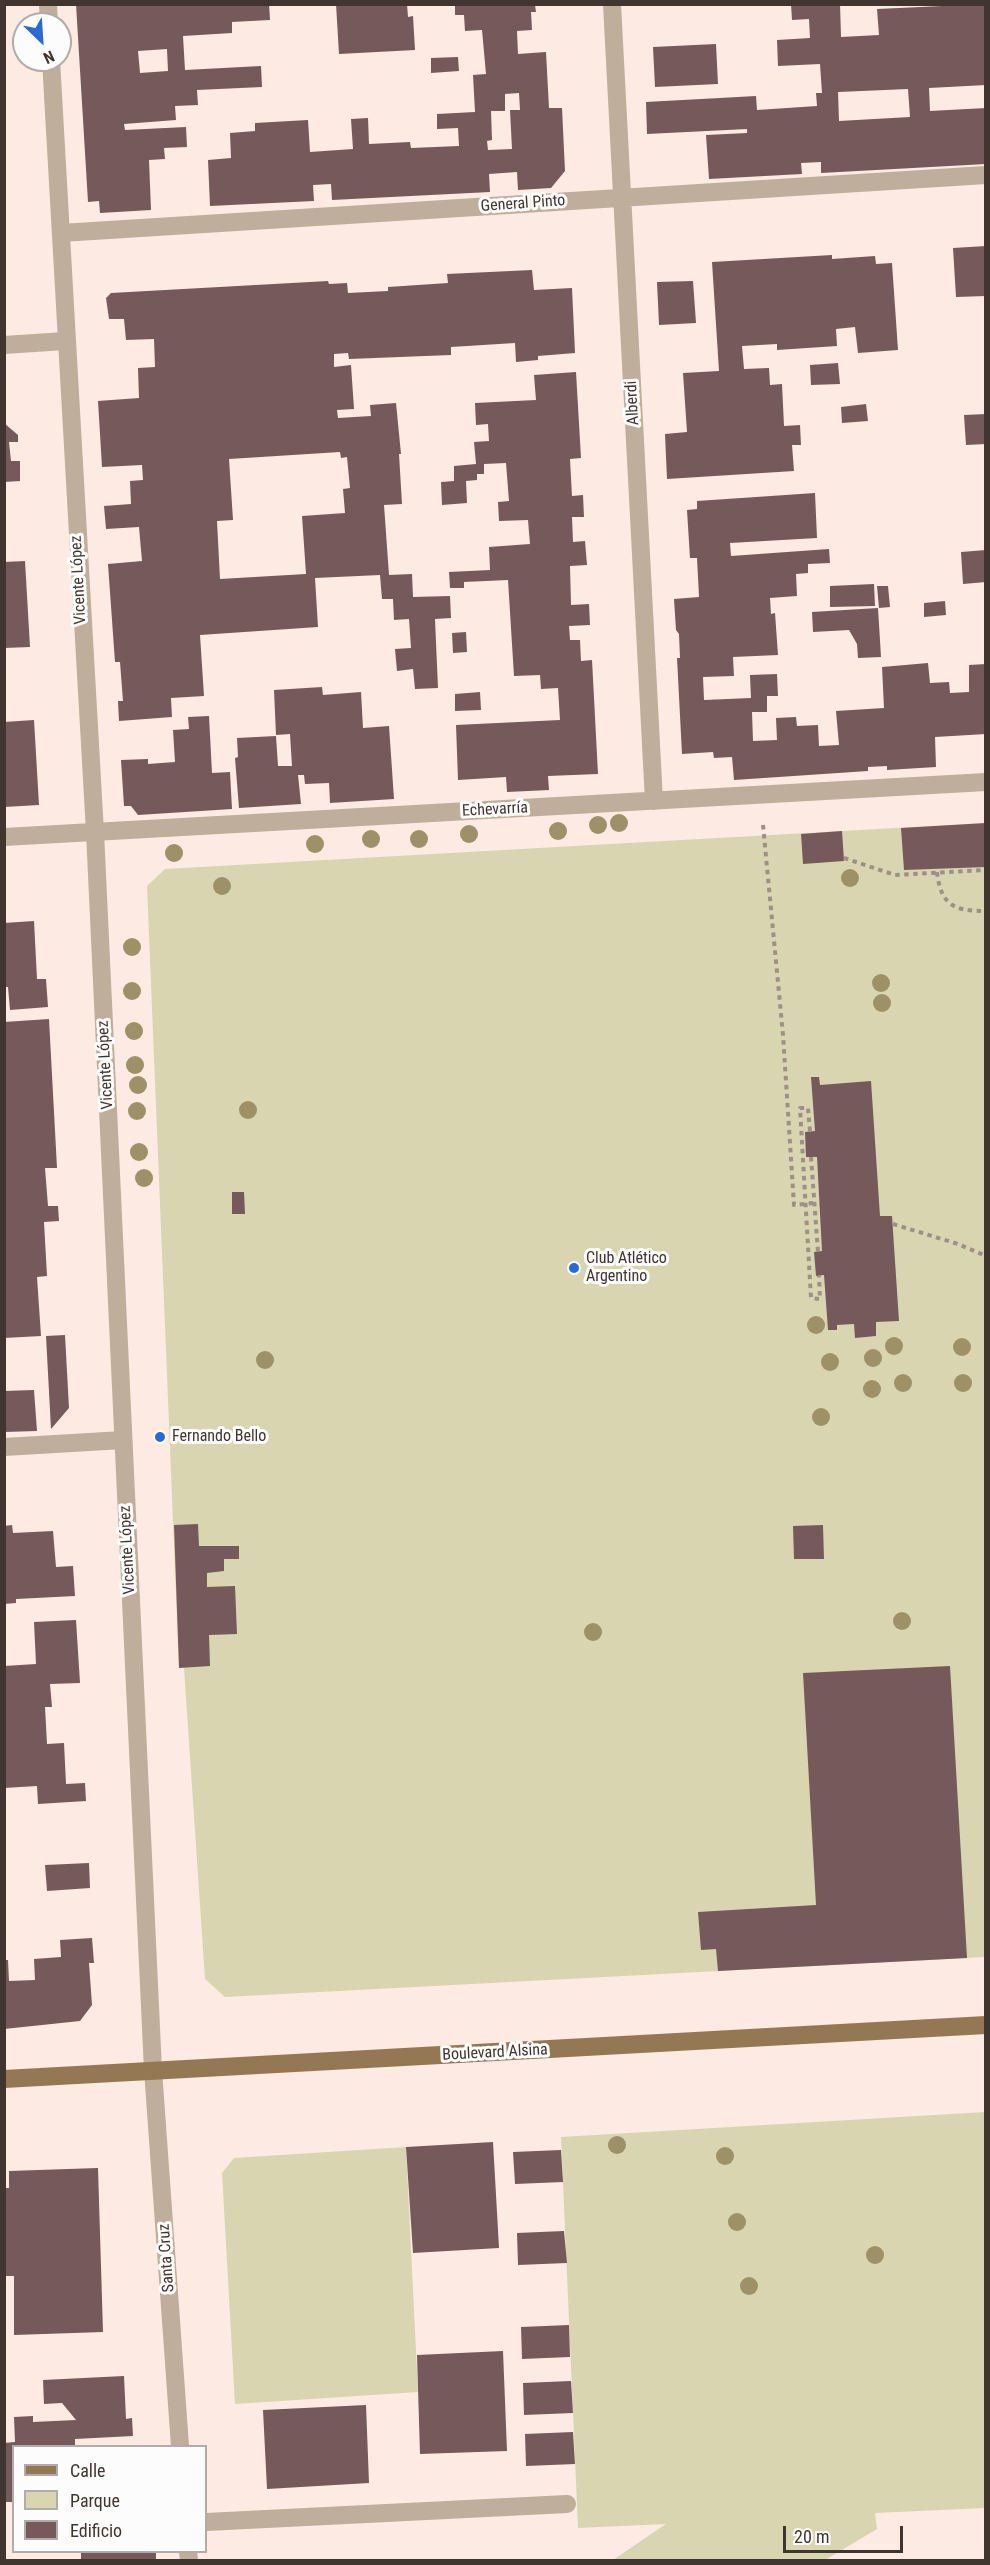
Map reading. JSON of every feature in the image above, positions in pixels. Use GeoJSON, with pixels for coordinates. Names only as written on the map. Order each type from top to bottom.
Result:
{"type":"FeatureCollection","features":[{"type":"Feature","properties":{"kind":"main road","name":"Boulevard Alsina"},"geometry":{"type":"LineString","coordinates":[[4,2079],[986,2025]]}},
{"type":"Feature","properties":{"kind":"street","name":"Alberdi"},"geometry":{"type":"LineString","coordinates":[[612,4],[654,801]]}},
{"type":"Feature","properties":{"kind":"street","name":"Vicente López"},"geometry":{"type":"LineString","coordinates":[[52,72],[94,832],[153,2070]]}},
{"type":"Feature","properties":{"kind":"street","name":"General Pinto"},"geometry":{"type":"LineString","coordinates":[[61,233],[986,175]]}},
{"type":"Feature","properties":{"kind":"street"},"geometry":{"type":"LineString","coordinates":[[4,345],[65,341]]}},
{"type":"Feature","properties":{"kind":"street","name":"Echevarría"},"geometry":{"type":"LineString","coordinates":[[4,837],[986,782]]}},
{"type":"Feature","properties":{"kind":"street"},"geometry":{"type":"LineString","coordinates":[[4,1447],[123,1440]]}},
{"type":"Feature","properties":{"kind":"street","name":"Santa Cruz"},"geometry":{"type":"LineString","coordinates":[[153,2070],[180,2445]]}},
{"type":"Feature","properties":{"kind":"street"},"geometry":{"type":"LineString","coordinates":[[207,2522],[567,2504]]}},
{"type":"Feature","properties":{"kind":"path"},"geometry":{"type":"LineString","coordinates":[[764,836],[783,1035],[794,1205],[814,1203]]}},
{"type":"Feature","properties":{"kind":"path"},"geometry":{"type":"LineString","coordinates":[[844,858],[895,874],[986,870]]}},
{"type":"Feature","properties":{"kind":"path"},"geometry":{"type":"LineString","coordinates":[[936,872],[939,893],[950,905],[986,911]]}},
{"type":"Feature","properties":{"kind":"path"},"geometry":{"type":"LineString","coordinates":[[810,1131],[808,1108],[800,1108],[811,1298],[820,1299],[819,1276]]}},
{"type":"Feature","properties":{"kind":"path"},"geometry":{"type":"LineString","coordinates":[[811,1157],[818,1252]]}},
{"type":"Feature","properties":{"kind":"path"},"geometry":{"type":"LineString","coordinates":[[893,1224],[958,1244],[986,1256]]}},
{"type":"Feature","properties":{"kind":"green space","name":"Club Atlético Argentino"},"geometry":{"type":"Polygon","coordinates":[[[985,823],[985,1957],[225,1997],[205,1979],[184,1668],[179,1668],[147,886],[165,869],[985,823]]]}},
{"type":"Feature","properties":{"kind":"green space"},"geometry":{"type":"Polygon","coordinates":[[[985,2112],[985,2508],[875,2513],[877,2529],[825,2560],[613,2560],[666,2524],[578,2528],[561,2137],[985,2112]]]}},
{"type":"Feature","properties":{"kind":"green space"},"geometry":{"type":"Polygon","coordinates":[[[406,2147],[418,2392],[235,2404],[222,2173],[234,2158],[406,2147]]]}},
{"type":"Feature","properties":{"kind":"building"},"geometry":{"type":"Polygon","coordinates":[[[76,4],[269,4],[270,20],[232,22],[232,33],[183,36],[185,70],[261,66],[262,87],[197,90],[198,105],[175,106],[176,120],[124,124],[125,130],[186,127],[187,147],[164,148],[165,159],[149,160],[151,210],[100,213],[99,201],[88,202],[76,4]],[[167,49],[138,51],[140,73],[168,71],[167,49]]]}},
{"type":"Feature","properties":{"kind":"building"},"geometry":{"type":"Polygon","coordinates":[[[336,4],[407,4],[408,17],[413,16],[415,50],[339,54],[336,4]]]}},
{"type":"Feature","properties":{"kind":"building"},"geometry":{"type":"Polygon","coordinates":[[[791,4],[840,4],[841,37],[879,35],[877,9],[986,4],[986,85],[929,88],[930,111],[986,108],[986,164],[821,173],[821,162],[801,163],[802,174],[709,179],[706,135],[747,133],[747,129],[647,134],[646,102],[756,96],[757,110],[817,106],[816,93],[822,93],[820,64],[778,66],[777,40],[810,38],[809,19],[792,20],[791,4]],[[908,89],[838,92],[839,121],[910,117],[908,89]]]}},
{"type":"Feature","properties":{"kind":"building"},"geometry":{"type":"Polygon","coordinates":[[[455,5],[535,5],[536,12],[531,12],[532,30],[517,31],[518,54],[546,52],[549,108],[562,108],[565,171],[551,188],[518,190],[517,172],[489,174],[490,192],[332,200],[331,184],[313,185],[314,201],[210,206],[208,160],[231,158],[230,133],[255,131],[255,123],[308,120],[310,152],[353,149],[351,119],[368,118],[369,144],[410,142],[411,148],[459,146],[458,128],[437,129],[437,114],[475,112],[473,75],[486,74],[482,30],[465,31],[464,15],[455,15],[455,5]],[[519,93],[505,94],[505,111],[491,111],[492,140],[487,141],[488,150],[512,149],[510,110],[520,110],[519,93]]]}},
{"type":"Feature","properties":{"kind":"building"},"geometry":{"type":"Polygon","coordinates":[[[716,44],[718,84],[655,87],[653,47],[716,44]]]}},
{"type":"Feature","properties":{"kind":"building"},"geometry":{"type":"Polygon","coordinates":[[[458,57],[459,71],[431,73],[431,58],[458,57]]]}},
{"type":"Feature","properties":{"kind":"building"},"geometry":{"type":"Polygon","coordinates":[[[986,246],[986,296],[956,297],[953,248],[986,246]]]}},
{"type":"Feature","properties":{"kind":"building"},"geometry":{"type":"Polygon","coordinates":[[[832,255],[832,259],[875,256],[876,264],[892,263],[898,350],[858,353],[855,327],[836,329],[837,346],[777,350],[777,344],[742,346],[744,369],[769,368],[770,385],[782,384],[784,426],[800,425],[801,445],[792,445],[794,471],[667,479],[665,434],[687,432],[683,373],[719,371],[712,262],[832,255]]]}},
{"type":"Feature","properties":{"kind":"building"},"geometry":{"type":"Polygon","coordinates":[[[532,270],[534,290],[572,288],[575,353],[538,356],[538,360],[516,362],[515,343],[451,347],[451,355],[349,359],[348,353],[334,354],[334,367],[351,365],[354,409],[337,410],[338,418],[371,416],[370,405],[396,403],[401,454],[399,454],[402,504],[384,505],[389,575],[412,574],[413,597],[450,596],[451,618],[435,619],[438,688],[415,689],[413,669],[397,671],[395,649],[411,648],[409,619],[394,620],[393,599],[382,599],[380,575],[315,578],[318,627],[200,635],[204,696],[171,698],[172,717],[119,721],[118,701],[123,701],[120,662],[115,662],[108,564],[142,561],[139,527],[106,529],[104,506],[131,504],[130,481],[143,480],[142,465],[102,467],[98,401],[139,398],[138,368],[155,367],[154,339],[126,340],[124,319],[109,319],[106,298],[111,293],[328,281],[329,284],[347,283],[348,293],[388,291],[388,287],[448,283],[447,274],[532,270]],[[340,452],[229,459],[233,520],[217,521],[220,579],[306,574],[302,516],[345,513],[343,489],[350,488],[347,457],[341,458],[340,452]]]}},
{"type":"Feature","properties":{"kind":"building"},"geometry":{"type":"Polygon","coordinates":[[[693,281],[696,323],[659,325],[657,282],[693,281]]]}},
{"type":"Feature","properties":{"kind":"building"},"geometry":{"type":"Polygon","coordinates":[[[838,363],[840,384],[811,385],[810,365],[838,363]]]}},
{"type":"Feature","properties":{"kind":"building"},"geometry":{"type":"Polygon","coordinates":[[[576,372],[581,458],[570,459],[572,496],[583,495],[584,517],[572,517],[573,542],[585,541],[587,565],[570,566],[571,605],[589,604],[590,625],[569,626],[570,640],[580,640],[581,661],[592,660],[598,774],[548,776],[549,790],[507,792],[506,777],[458,780],[456,725],[560,720],[558,688],[541,689],[540,675],[514,676],[508,580],[464,582],[464,588],[450,588],[449,572],[490,570],[489,547],[530,544],[528,520],[499,521],[498,502],[509,501],[506,463],[484,464],[484,474],[477,474],[477,480],[466,481],[467,503],[442,505],[441,482],[454,481],[454,466],[476,464],[474,442],[489,441],[488,424],[476,425],[475,403],[536,400],[534,375],[576,372]]]}},
{"type":"Feature","properties":{"kind":"building"},"geometry":{"type":"Polygon","coordinates":[[[866,404],[868,421],[842,423],[841,407],[866,404]]]}},
{"type":"Feature","properties":{"kind":"building"},"geometry":{"type":"Polygon","coordinates":[[[986,414],[986,444],[966,445],[964,415],[986,414]]]}},
{"type":"Feature","properties":{"kind":"building"},"geometry":{"type":"Polygon","coordinates":[[[4,423],[18,435],[18,442],[9,442],[11,461],[20,461],[20,481],[4,482],[4,423]]]}},
{"type":"Feature","properties":{"kind":"building"},"geometry":{"type":"Polygon","coordinates":[[[815,493],[817,538],[730,543],[731,556],[829,549],[830,563],[808,564],[808,573],[796,574],[797,596],[770,598],[771,614],[775,613],[778,655],[733,657],[734,676],[703,677],[704,700],[751,698],[750,675],[777,674],[778,696],[767,696],[767,712],[752,712],[753,741],[777,740],[776,718],[796,717],[797,726],[818,725],[819,746],[839,745],[836,711],[884,708],[882,667],[928,663],[930,683],[949,682],[950,693],[969,692],[969,665],[986,664],[986,734],[935,737],[936,767],[887,770],[887,766],[868,767],[868,771],[734,780],[732,757],[714,758],[713,752],[682,754],[677,658],[680,658],[679,634],[676,630],[674,599],[699,597],[697,558],[690,558],[687,510],[697,509],[697,501],[815,493]]]}},
{"type":"Feature","properties":{"kind":"building"},"geometry":{"type":"Polygon","coordinates":[[[986,550],[986,582],[963,584],[961,552],[986,550]]]}},
{"type":"Feature","properties":{"kind":"building"},"geometry":{"type":"Polygon","coordinates":[[[25,561],[30,647],[4,648],[4,562],[25,561]]]}},
{"type":"Feature","properties":{"kind":"building"},"geometry":{"type":"Polygon","coordinates":[[[874,584],[875,606],[830,607],[830,586],[874,584]]]}},
{"type":"Feature","properties":{"kind":"building"},"geometry":{"type":"Polygon","coordinates":[[[877,586],[888,586],[890,607],[879,608],[877,586]]]}},
{"type":"Feature","properties":{"kind":"building"},"geometry":{"type":"Polygon","coordinates":[[[945,601],[946,615],[924,617],[924,603],[945,601]]]}},
{"type":"Feature","properties":{"kind":"building"},"geometry":{"type":"Polygon","coordinates":[[[878,608],[881,657],[858,658],[857,644],[849,630],[813,632],[812,612],[878,608]]]}},
{"type":"Feature","properties":{"kind":"building"},"geometry":{"type":"Polygon","coordinates":[[[466,632],[467,652],[453,653],[452,633],[466,632]]]}},
{"type":"Feature","properties":{"kind":"building"},"geometry":{"type":"Polygon","coordinates":[[[322,687],[323,695],[361,692],[363,728],[389,726],[394,799],[330,803],[329,783],[305,784],[304,775],[298,775],[301,804],[239,808],[235,758],[238,757],[237,738],[276,736],[278,766],[292,766],[290,734],[276,735],[274,690],[322,687]]]}},
{"type":"Feature","properties":{"kind":"building"},"geometry":{"type":"Polygon","coordinates":[[[480,692],[481,710],[455,711],[455,694],[480,692]]]}},
{"type":"Feature","properties":{"kind":"building"},"geometry":{"type":"Polygon","coordinates":[[[209,716],[212,773],[230,772],[232,809],[138,815],[131,806],[124,806],[121,760],[148,759],[148,764],[175,762],[173,730],[189,729],[188,717],[209,716]]]}},
{"type":"Feature","properties":{"kind":"building"},"geometry":{"type":"Polygon","coordinates":[[[34,720],[39,805],[4,807],[4,722],[34,720]]]}},
{"type":"Feature","properties":{"kind":"building"},"geometry":{"type":"Polygon","coordinates":[[[986,823],[986,867],[904,870],[901,828],[986,823]]]}},
{"type":"Feature","properties":{"kind":"building"},"geometry":{"type":"Polygon","coordinates":[[[842,831],[844,861],[803,864],[801,834],[842,831]]]}},
{"type":"Feature","properties":{"kind":"building"},"geometry":{"type":"Polygon","coordinates":[[[34,921],[37,979],[46,979],[48,1007],[10,1010],[8,987],[4,987],[4,923],[34,921]]]}},
{"type":"Feature","properties":{"kind":"building"},"geometry":{"type":"Polygon","coordinates":[[[49,1019],[57,1168],[45,1168],[48,1206],[58,1206],[59,1221],[44,1222],[47,1276],[37,1277],[41,1336],[4,1338],[4,1022],[49,1019]]]}},
{"type":"Feature","properties":{"kind":"building"},"geometry":{"type":"Polygon","coordinates":[[[811,1077],[819,1077],[820,1085],[871,1081],[880,1216],[892,1216],[899,1321],[876,1322],[876,1336],[855,1338],[854,1324],[837,1325],[837,1330],[828,1330],[824,1275],[816,1276],[814,1252],[822,1251],[817,1157],[806,1157],[805,1132],[815,1131],[811,1077]]]}},
{"type":"Feature","properties":{"kind":"building"},"geometry":{"type":"Polygon","coordinates":[[[232,1192],[244,1192],[245,1214],[232,1214],[232,1192]]]}},
{"type":"Feature","properties":{"kind":"building"},"geometry":{"type":"Polygon","coordinates":[[[65,1335],[69,1408],[51,1429],[46,1336],[65,1335]]]}},
{"type":"Feature","properties":{"kind":"building"},"geometry":{"type":"Polygon","coordinates":[[[34,1390],[37,1431],[4,1432],[4,1391],[34,1390]]]}},
{"type":"Feature","properties":{"kind":"building"},"geometry":{"type":"Polygon","coordinates":[[[198,1524],[199,1546],[239,1546],[239,1559],[224,1559],[224,1571],[207,1573],[207,1587],[235,1586],[237,1634],[209,1635],[210,1666],[179,1668],[174,1525],[198,1524]]]}},
{"type":"Feature","properties":{"kind":"building"},"geometry":{"type":"Polygon","coordinates":[[[12,1525],[13,1533],[53,1531],[56,1567],[73,1566],[75,1596],[16,1599],[16,1603],[4,1604],[4,1526],[12,1525]]]}},
{"type":"Feature","properties":{"kind":"building"},"geometry":{"type":"Polygon","coordinates":[[[823,1525],[824,1559],[794,1559],[793,1526],[823,1525]]]}},
{"type":"Feature","properties":{"kind":"building"},"geometry":{"type":"Polygon","coordinates":[[[76,1620],[80,1683],[50,1684],[52,1707],[45,1707],[47,1744],[64,1743],[66,1784],[85,1783],[86,1801],[38,1804],[37,1786],[4,1788],[4,1666],[36,1664],[34,1622],[76,1620]]]}},
{"type":"Feature","properties":{"kind":"building"},"geometry":{"type":"Polygon","coordinates":[[[950,1666],[967,1958],[718,1971],[716,1949],[701,1950],[698,1912],[816,1905],[803,1673],[950,1666]]]}},
{"type":"Feature","properties":{"kind":"building"},"geometry":{"type":"Polygon","coordinates":[[[89,1863],[90,1888],[47,1891],[45,1865],[89,1863]]]}},
{"type":"Feature","properties":{"kind":"building"},"geometry":{"type":"Polygon","coordinates":[[[92,1938],[94,1963],[89,1963],[92,2005],[80,2021],[4,2029],[4,1960],[8,1960],[9,1981],[35,1980],[34,1959],[61,1957],[60,1940],[92,1938]]]}},
{"type":"Feature","properties":{"kind":"building"},"geometry":{"type":"Polygon","coordinates":[[[493,2142],[499,2248],[413,2253],[406,2147],[493,2142]]]}},
{"type":"Feature","properties":{"kind":"building"},"geometry":{"type":"Polygon","coordinates":[[[561,2150],[563,2182],[515,2184],[513,2152],[561,2150]]]}},
{"type":"Feature","properties":{"kind":"building"},"geometry":{"type":"Polygon","coordinates":[[[98,2168],[103,2332],[14,2335],[14,2276],[4,2276],[4,2188],[9,2188],[9,2171],[98,2168]]]}},
{"type":"Feature","properties":{"kind":"building"},"geometry":{"type":"Polygon","coordinates":[[[564,2231],[567,2263],[518,2265],[517,2233],[564,2231]]]}},
{"type":"Feature","properties":{"kind":"building"},"geometry":{"type":"Polygon","coordinates":[[[569,2325],[570,2357],[522,2359],[521,2327],[569,2325]]]}},
{"type":"Feature","properties":{"kind":"building"},"geometry":{"type":"Polygon","coordinates":[[[503,2351],[507,2451],[420,2454],[417,2355],[503,2351]]]}},
{"type":"Feature","properties":{"kind":"building"},"geometry":{"type":"Polygon","coordinates":[[[124,2376],[126,2419],[132,2418],[133,2436],[75,2439],[75,2445],[12,2445],[12,2502],[4,2502],[4,2443],[15,2442],[14,2417],[33,2416],[33,2422],[76,2420],[62,2403],[44,2404],[43,2380],[124,2376]]]}},
{"type":"Feature","properties":{"kind":"building"},"geometry":{"type":"Polygon","coordinates":[[[571,2381],[573,2413],[524,2415],[523,2383],[571,2381]]]}},
{"type":"Feature","properties":{"kind":"building"},"geometry":{"type":"Polygon","coordinates":[[[366,2405],[369,2483],[267,2489],[263,2410],[366,2405]]]}},
{"type":"Feature","properties":{"kind":"building"},"geometry":{"type":"Polygon","coordinates":[[[573,2432],[575,2464],[526,2466],[525,2434],[573,2432]]]}},
{"type":"Feature","properties":{"kind":"building"},"geometry":{"type":"Polygon","coordinates":[[[81,2553],[156,2553],[156,2559],[81,2560],[81,2553]]]}},
{"type":"Feature","properties":{"kind":"place","name":"Club Atlético Argentino"},"geometry":{"type":"Point","coordinates":[574,1268]}},
{"type":"Feature","properties":{"kind":"place","name":"Fernando Bello"},"geometry":{"type":"Point","coordinates":[160,1437]}}]}
